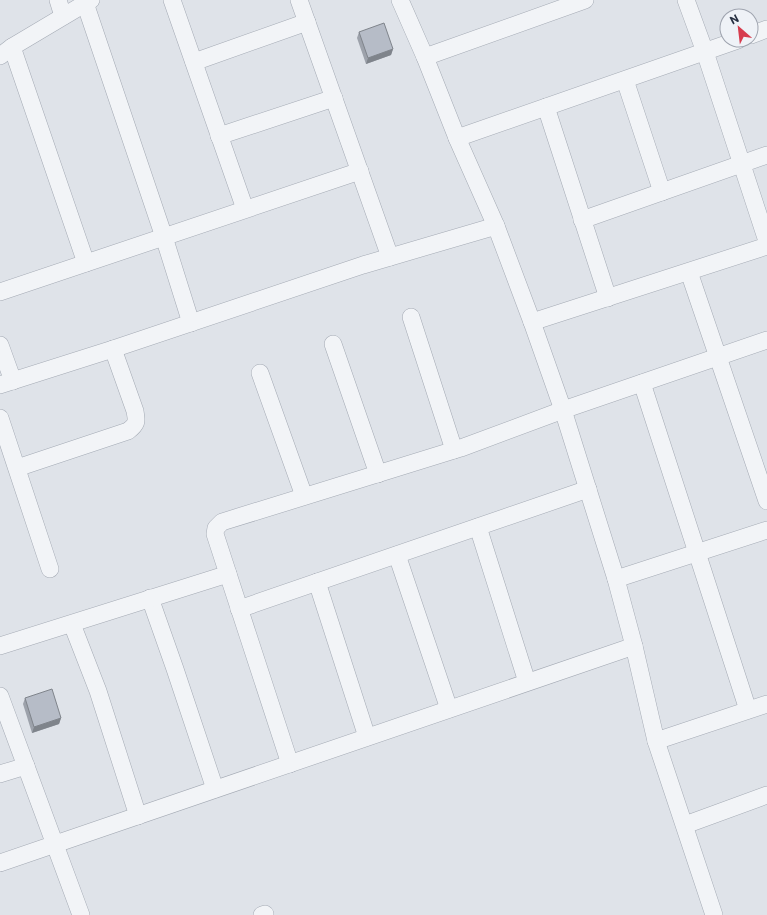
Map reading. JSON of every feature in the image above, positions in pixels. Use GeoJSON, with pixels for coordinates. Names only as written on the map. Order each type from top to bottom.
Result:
{"type":"FeatureCollection","features":[{"type":"Feature","properties":{"kind":"street"},"geometry":{"type":"LineString","coordinates":[[58,0],[63,16]]}},
{"type":"Feature","properties":{"kind":"street"},"geometry":{"type":"LineString","coordinates":[[172,0],[245,210]]}},
{"type":"Feature","properties":{"kind":"street"},"geometry":{"type":"LineString","coordinates":[[299,0],[390,257]]}},
{"type":"Feature","properties":{"kind":"street"},"geometry":{"type":"LineString","coordinates":[[400,0],[425,57],[457,138],[496,226],[563,410],[616,579],[634,646],[656,741],[714,915]]}},
{"type":"Feature","properties":{"kind":"street"},"geometry":{"type":"LineString","coordinates":[[425,57],[585,0]]}},
{"type":"Feature","properties":{"kind":"street"},"geometry":{"type":"LineString","coordinates":[[686,0],[705,52],[767,242]]}},
{"type":"Feature","properties":{"kind":"street"},"geometry":{"type":"LineString","coordinates":[[86,263],[6,51],[88,2],[191,323]]}},
{"type":"Feature","properties":{"kind":"street"},"geometry":{"type":"LineString","coordinates":[[194,62],[307,22]]}},
{"type":"Feature","properties":{"kind":"street"},"geometry":{"type":"LineString","coordinates":[[457,138],[719,47]]}},
{"type":"Feature","properties":{"kind":"street"},"geometry":{"type":"LineString","coordinates":[[624,80],[662,192]]}},
{"type":"Feature","properties":{"kind":"street"},"geometry":{"type":"LineString","coordinates":[[219,136],[334,98]]}},
{"type":"Feature","properties":{"kind":"street"},"geometry":{"type":"LineString","coordinates":[[546,107],[608,298]]}},
{"type":"Feature","properties":{"kind":"street"},"geometry":{"type":"LineString","coordinates":[[582,220],[767,155]]}},
{"type":"Feature","properties":{"kind":"street"},"geometry":{"type":"LineString","coordinates":[[0,292],[360,171]]}},
{"type":"Feature","properties":{"kind":"street"},"geometry":{"type":"LineString","coordinates":[[0,345],[6,383],[390,257],[496,226]]}},
{"type":"Feature","properties":{"kind":"street"},"geometry":{"type":"LineString","coordinates":[[532,322],[767,246]]}},
{"type":"Feature","properties":{"kind":"street"},"geometry":{"type":"LineString","coordinates":[[689,272],[767,501]]}},
{"type":"Feature","properties":{"kind":"street"},"geometry":{"type":"LineString","coordinates":[[410,317],[454,450]]}},
{"type":"Feature","properties":{"kind":"street"},"geometry":{"type":"LineString","coordinates":[[290,764],[215,534],[216,528],[222,522],[454,450],[563,410],[767,340]]}},
{"type":"Feature","properties":{"kind":"street"},"geometry":{"type":"LineString","coordinates":[[333,344],[378,474]]}},
{"type":"Feature","properties":{"kind":"street"},"geometry":{"type":"LineString","coordinates":[[16,468],[128,431],[134,427],[137,421],[135,411],[113,349]]}},
{"type":"Feature","properties":{"kind":"street"},"geometry":{"type":"LineString","coordinates":[[260,373],[304,496]]}},
{"type":"Feature","properties":{"kind":"street"},"geometry":{"type":"LineString","coordinates":[[642,383],[748,710]]}},
{"type":"Feature","properties":{"kind":"street"},"geometry":{"type":"LineString","coordinates":[[0,418],[50,569]]}},
{"type":"Feature","properties":{"kind":"street"},"geometry":{"type":"LineString","coordinates":[[239,609],[588,489]]}},
{"type":"Feature","properties":{"kind":"street"},"geometry":{"type":"LineString","coordinates":[[478,527],[527,682]]}},
{"type":"Feature","properties":{"kind":"street"},"geometry":{"type":"LineString","coordinates":[[616,579],[767,530]]}},
{"type":"Feature","properties":{"kind":"street"},"geometry":{"type":"LineString","coordinates":[[397,555],[449,709]]}},
{"type":"Feature","properties":{"kind":"street"},"geometry":{"type":"LineString","coordinates":[[0,646],[228,574]]}},
{"type":"Feature","properties":{"kind":"street"},"geometry":{"type":"LineString","coordinates":[[317,582],[367,737]]}},
{"type":"Feature","properties":{"kind":"street"},"geometry":{"type":"LineString","coordinates":[[150,598],[215,790]]}},
{"type":"Feature","properties":{"kind":"street"},"geometry":{"type":"LineString","coordinates":[[72,624],[98,691],[138,816]]}},
{"type":"Feature","properties":{"kind":"street"},"geometry":{"type":"LineString","coordinates":[[0,863],[634,646]]}},
{"type":"Feature","properties":{"kind":"street"},"geometry":{"type":"LineString","coordinates":[[0,696],[81,915]]}},
{"type":"Feature","properties":{"kind":"street"},"geometry":{"type":"LineString","coordinates":[[656,741],[767,704]]}},
{"type":"Feature","properties":{"kind":"street"},"geometry":{"type":"LineString","coordinates":[[0,774],[26,766]]}},
{"type":"Feature","properties":{"kind":"street"},"geometry":{"type":"LineString","coordinates":[[685,825],[767,795]]}},
{"type":"Feature","properties":{"kind":"building"},"geometry":{"type":"Polygon","coordinates":[[[384,23],[393,49],[368,58],[359,32],[384,23]]]}},
{"type":"Feature","properties":{"kind":"building"},"geometry":{"type":"Polygon","coordinates":[[[52,689],[61,718],[34,727],[25,698],[52,689]]]}}]}
